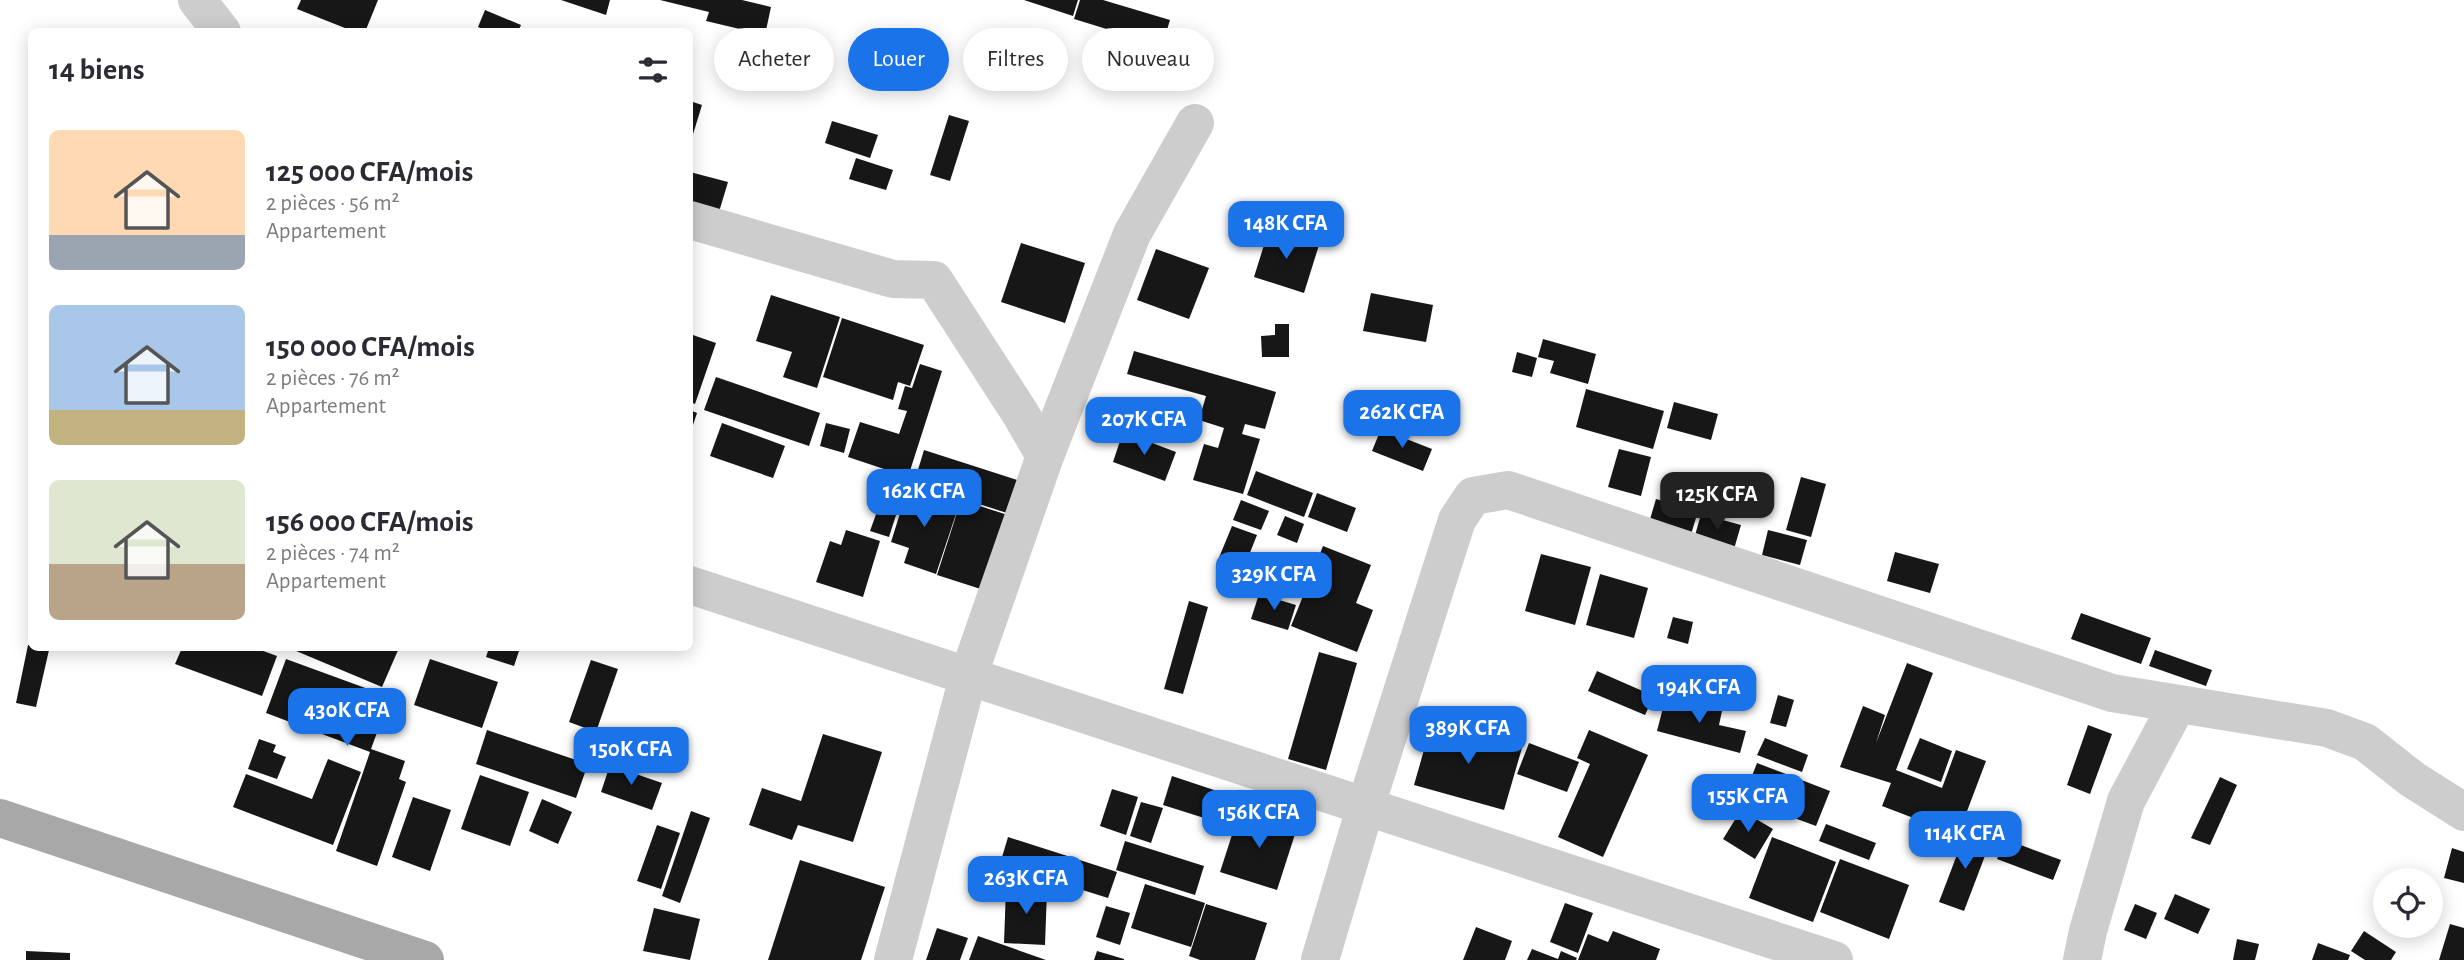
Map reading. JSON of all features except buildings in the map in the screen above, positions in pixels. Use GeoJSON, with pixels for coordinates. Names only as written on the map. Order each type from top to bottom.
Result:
{"type":"FeatureCollection","features":[{"type":"Feature","properties":{"kind":"main road"},"geometry":{"type":"LineString","coordinates":[[0,818],[425,960]]}},
{"type":"Feature","properties":{"kind":"street"},"geometry":{"type":"LineString","coordinates":[[197,0],[219,28]]}},
{"type":"Feature","properties":{"kind":"street"},"geometry":{"type":"LineString","coordinates":[[893,960],[968,677],[1045,456],[1132,234],[1195,123]]}},
{"type":"Feature","properties":{"kind":"street"},"geometry":{"type":"LineString","coordinates":[[693,221],[893,279],[934,280],[1045,456]]}},
{"type":"Feature","properties":{"kind":"street"},"geometry":{"type":"LineString","coordinates":[[1320,960],[1457,520],[1473,496],[1508,490],[2112,693],[2299,722],[2328,729],[2365,742],[2412,779],[2464,812]]}},
{"type":"Feature","properties":{"kind":"street"},"geometry":{"type":"LineString","coordinates":[[693,586],[1834,960]]}},
{"type":"Feature","properties":{"kind":"street"},"geometry":{"type":"LineString","coordinates":[[2082,960],[2126,801],[2177,705]]}}]}
